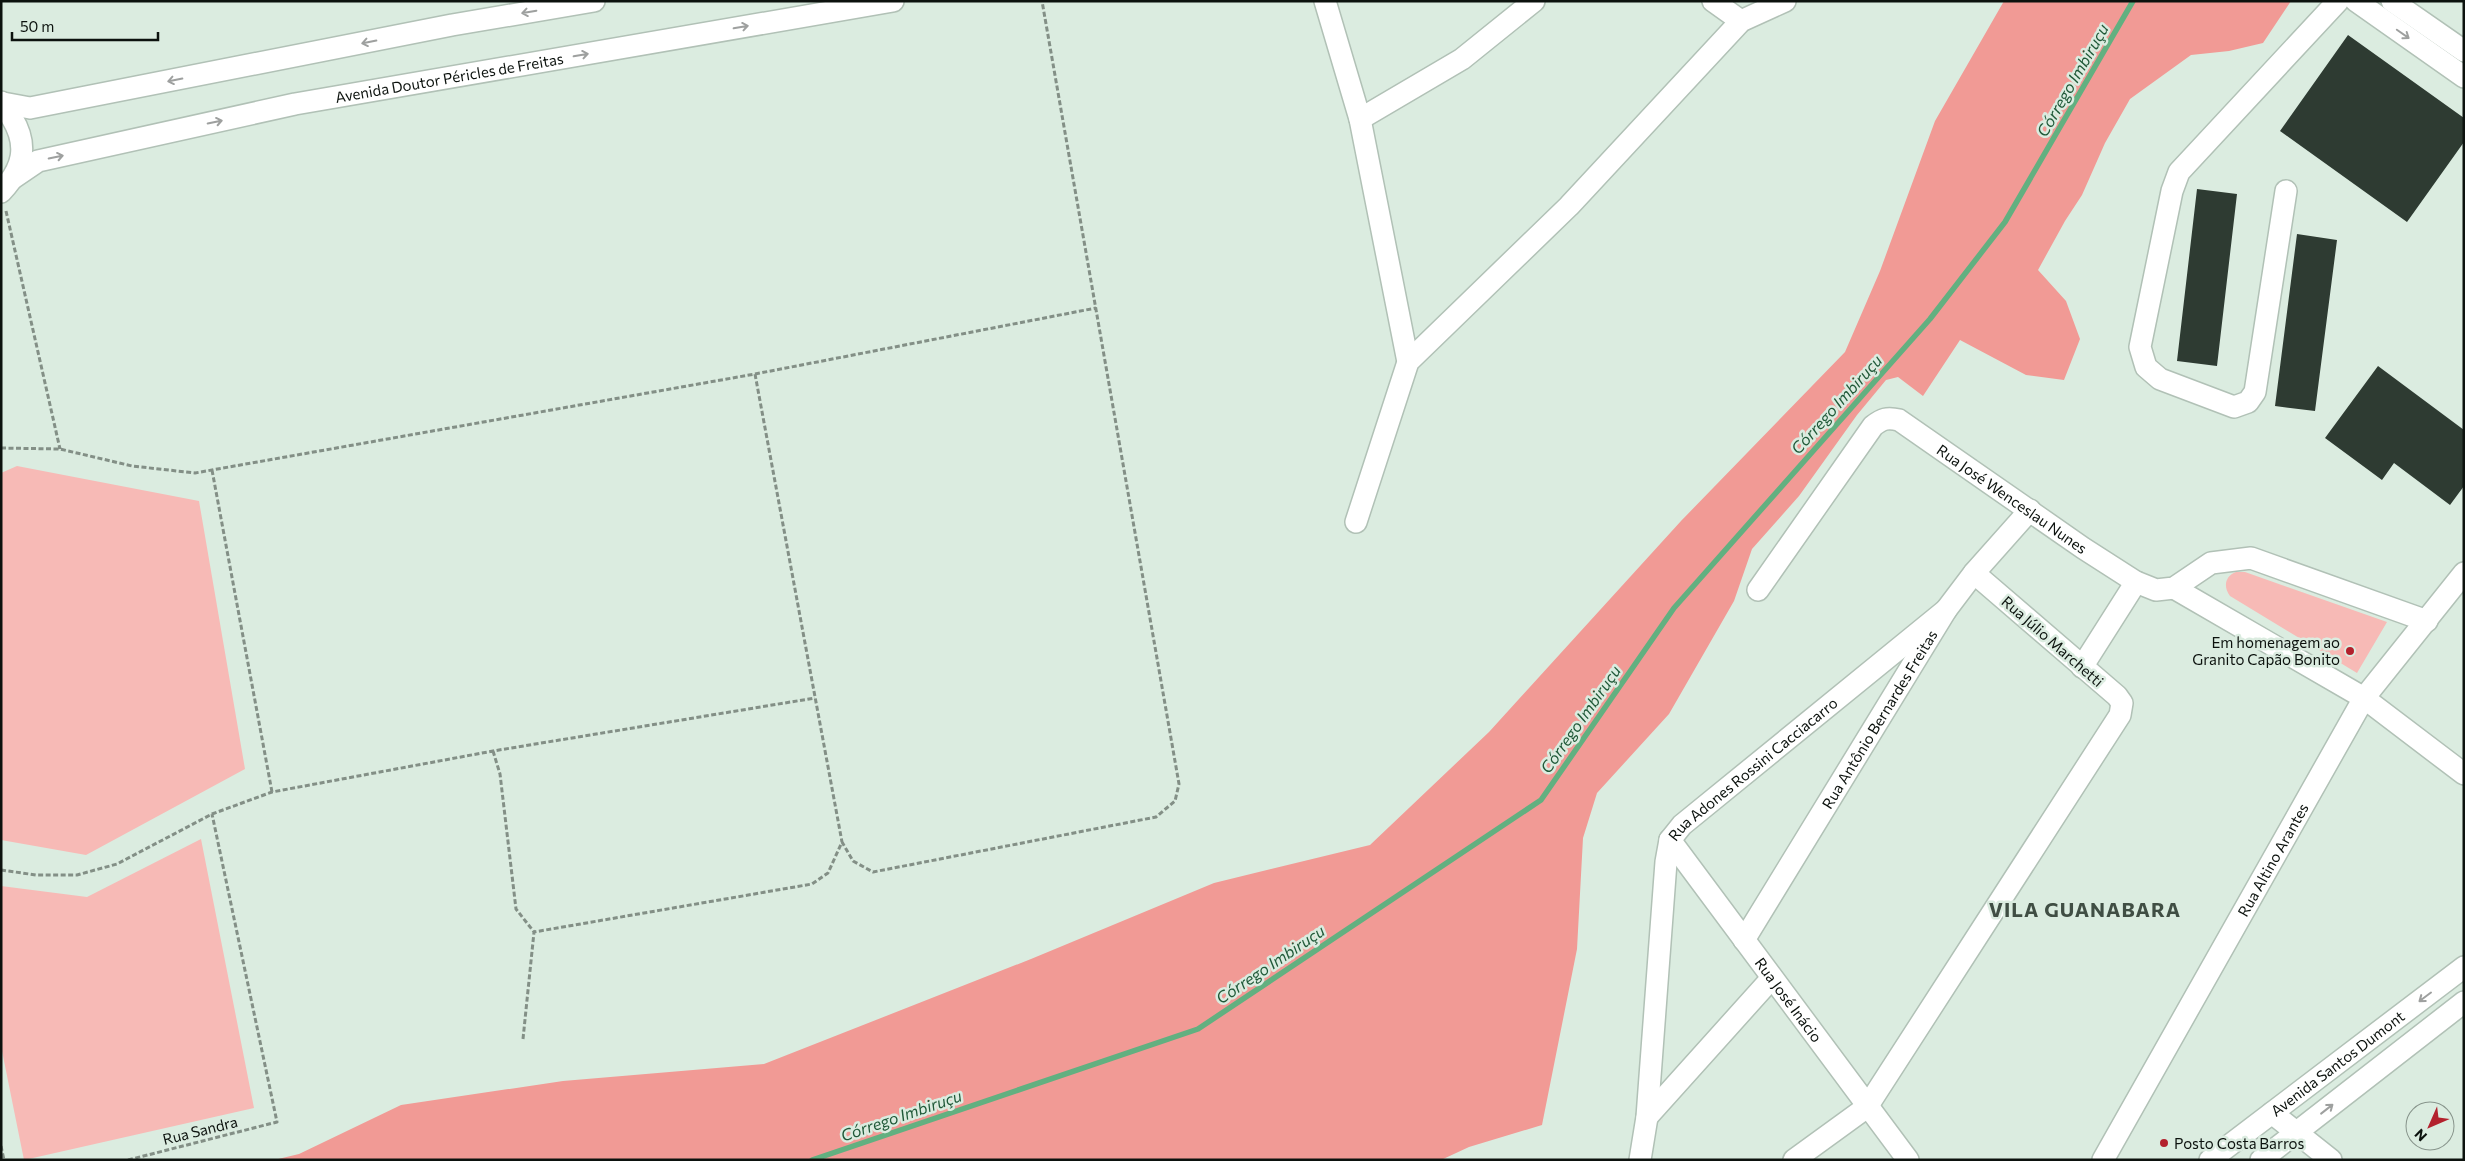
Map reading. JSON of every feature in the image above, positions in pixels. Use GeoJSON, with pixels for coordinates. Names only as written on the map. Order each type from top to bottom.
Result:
{"type":"FeatureCollection","features":[{"type":"Feature","properties":{"kind":"street"},"geometry":{"type":"LineString","coordinates":[[2,102],[30,108],[452,26],[594,1]]}},
{"type":"Feature","properties":{"kind":"street","name":"Avenida Doutor Péricles de Freitas"},"geometry":{"type":"LineString","coordinates":[[5,187],[38,161],[295,104],[893,1]]}},
{"type":"Feature","properties":{"kind":"street"},"geometry":{"type":"LineString","coordinates":[[1325,1],[1360,119],[1408,362]]}},
{"type":"Feature","properties":{"kind":"street"},"geometry":{"type":"LineString","coordinates":[[1360,119],[1462,59],[1534,1]]}},
{"type":"Feature","properties":{"kind":"street"},"geometry":{"type":"LineString","coordinates":[[1712,1],[1741,21]]}},
{"type":"Feature","properties":{"kind":"street"},"geometry":{"type":"LineString","coordinates":[[1356,522],[1408,362],[1568,206],[1741,21],[1785,1]]}},
{"type":"Feature","properties":{"kind":"street"},"geometry":{"type":"LineString","coordinates":[[2286,191],[2255,392],[2248,402],[2234,407],[2160,379],[2146,367],[2140,347],[2172,191],[2179,172],[2338,1]]}},
{"type":"Feature","properties":{"kind":"street"},"geometry":{"type":"LineString","coordinates":[[2356,1],[2464,77]]}},
{"type":"Feature","properties":{"kind":"street"},"geometry":{"type":"LineString","coordinates":[[2392,1],[2464,51]]}},
{"type":"Feature","properties":{"kind":"street"},"geometry":{"type":"LineString","coordinates":[[2,102],[21,133],[22,155],[5,187]]}},
{"type":"Feature","properties":{"kind":"street","name":"Rua José Wenceslau Nunes"},"geometry":{"type":"LineString","coordinates":[[1758,590],[1872,426],[1889,417],[1899,420],[2083,548],[2136,582],[2156,590],[2174,588]]}},
{"type":"Feature","properties":{"kind":"street","name":"Rua Antônio Bernardes Freitas"},"geometry":{"type":"LineString","coordinates":[[1744,940],[1946,610],[1974,573],[2030,510]]}},
{"type":"Feature","properties":{"kind":"street"},"geometry":{"type":"LineString","coordinates":[[2427,621],[2251,558],[2211,563],[2174,588],[2364,698],[2464,774]]}},
{"type":"Feature","properties":{"kind":"street","name":"Rua Júlio Marchetti"},"geometry":{"type":"LineString","coordinates":[[1867,1107],[2120,715],[2122,703],[2117,696],[1974,573]]}},
{"type":"Feature","properties":{"kind":"street","name":"Rua Altino Arantes"},"geometry":{"type":"LineString","coordinates":[[2103,1160],[2364,698],[2464,573]]}},
{"type":"Feature","properties":{"kind":"street"},"geometry":{"type":"LineString","coordinates":[[2082,666],[2136,582]]}},
{"type":"Feature","properties":{"kind":"street","name":"Rua Adones Rossini Cacciacarro"},"geometry":{"type":"LineString","coordinates":[[1640,1160],[1647,1117],[1666,862],[1670,840],[1682,825],[1946,610]]}},
{"type":"Feature","properties":{"kind":"street","name":"Rua José Inácio"},"geometry":{"type":"LineString","coordinates":[[1670,840],[1908,1160]]}},
{"type":"Feature","properties":{"kind":"street","name":"Avenida Santos Dumont"},"geometry":{"type":"LineString","coordinates":[[2210,1160],[2464,967]]}},
{"type":"Feature","properties":{"kind":"street"},"geometry":{"type":"LineString","coordinates":[[1647,1117],[1771,978]]}},
{"type":"Feature","properties":{"kind":"street","name":"Avenida Santos Dumont"},"geometry":{"type":"LineString","coordinates":[[2261,1160],[2464,1002]]}},
{"type":"Feature","properties":{"kind":"street"},"geometry":{"type":"LineString","coordinates":[[1794,1160],[1867,1107]]}},
{"type":"Feature","properties":{"kind":"street"},"geometry":{"type":"LineString","coordinates":[[2272,1113],[2293,1136],[2332,1160]]}},
{"type":"Feature","properties":{"kind":"street"},"geometry":{"type":"LineString","coordinates":[[2285,1160],[2293,1136]]}},
{"type":"Feature","properties":{"kind":"path"},"geometry":{"type":"LineString","coordinates":[[755,374],[842,842],[853,862],[873,872],[1156,817],[1175,801],[1179,784],[1042,1]]}},
{"type":"Feature","properties":{"kind":"path"},"geometry":{"type":"LineString","coordinates":[[5,187],[60,449]]}},
{"type":"Feature","properties":{"kind":"path"},"geometry":{"type":"LineString","coordinates":[[1,448],[60,449],[132,466],[195,473],[755,374],[1096,308]]}},
{"type":"Feature","properties":{"kind":"path"},"geometry":{"type":"LineString","coordinates":[[212,470],[272,792]]}},
{"type":"Feature","properties":{"kind":"path"},"geometry":{"type":"LineString","coordinates":[[1,870],[36,875],[77,875],[117,864],[212,814],[272,792],[493,751],[815,698]]}},
{"type":"Feature","properties":{"kind":"path"},"geometry":{"type":"LineString","coordinates":[[493,751],[500,774],[516,909],[534,932],[523,1039]]}},
{"type":"Feature","properties":{"kind":"path","name":"Rua Sandra"},"geometry":{"type":"LineString","coordinates":[[128,1160],[277,1122],[212,814]]}},
{"type":"Feature","properties":{"kind":"path"},"geometry":{"type":"LineString","coordinates":[[534,932],[812,884],[828,873],[842,842]]}},
{"type":"Feature","properties":{"kind":"path"},"geometry":{"type":"LineString","coordinates":[[1,1146],[4,1160]]}},
{"type":"Feature","properties":{"kind":"shaded area"},"geometry":{"type":"Polygon","coordinates":[[[2004,1],[2291,1],[2263,43],[2229,51],[2191,55],[2130,99],[2105,143],[2082,195],[2065,221],[2038,270],[2066,301],[2080,339],[2064,380],[2026,375],[1960,340],[1923,396],[1898,377],[1886,380],[1857,415],[1799,496],[1752,549],[1734,601],[1669,714],[1597,793],[1583,838],[1577,949],[1542,1125],[1469,1147],[1441,1160],[274,1160],[299,1154],[401,1105],[563,1081],[764,1064],[1031,959],[1214,883],[1370,845],[1489,732],[1681,521],[1845,352],[1880,271],[1935,121],[2004,1]]]}},
{"type":"Feature","properties":{"kind":"shaded area"},"geometry":{"type":"Polygon","coordinates":[[[17,466],[199,501],[245,769],[86,855],[1,840],[1,473],[17,466]]]}},
{"type":"Feature","properties":{"kind":"shaded area"},"geometry":{"type":"Polygon","coordinates":[[[2236,572],[2245,572],[2387,622],[2357,673],[2230,596],[2226,589],[2226,582],[2229,576],[2236,572]]]}},
{"type":"Feature","properties":{"kind":"shaded area"},"geometry":{"type":"Polygon","coordinates":[[[201,839],[254,1108],[24,1160],[1,1046],[1,886],[87,897],[201,839]]]}},
{"type":"Feature","properties":{"kind":"building"},"geometry":{"type":"Polygon","coordinates":[[[2348,35],[2464,118],[2464,142],[2407,222],[2280,131],[2348,35]]]}},
{"type":"Feature","properties":{"kind":"building"},"geometry":{"type":"Polygon","coordinates":[[[2197,189],[2237,194],[2217,366],[2177,361],[2197,189]]]}},
{"type":"Feature","properties":{"kind":"building"},"geometry":{"type":"Polygon","coordinates":[[[2297,234],[2337,240],[2315,411],[2275,406],[2297,234]]]}},
{"type":"Feature","properties":{"kind":"building"},"geometry":{"type":"Polygon","coordinates":[[[2378,366],[2464,430],[2464,486],[2450,505],[2394,463],[2382,480],[2325,438],[2378,366]]]}},
{"type":"Feature","properties":{"kind":"waterway","name":"Córrego Imbiruçu"},"geometry":{"type":"LineString","coordinates":[[812,1160],[1198,1029],[1541,800],[1674,608],[1930,319],[2005,222],[2133,1]]}},
{"type":"Feature","properties":{"kind":"place","name":"Em homenagem ao Granito Capão Bonito"},"geometry":{"type":"Point","coordinates":[2350,651]}},
{"type":"Feature","properties":{"kind":"place","name":"Posto Costa Barros"},"geometry":{"type":"Point","coordinates":[2164,1143]}},
{"type":"Feature","properties":{"kind":"district","name":"VILA GUANABARA"},"geometry":{"type":"Point","coordinates":[2085,909]}}]}
